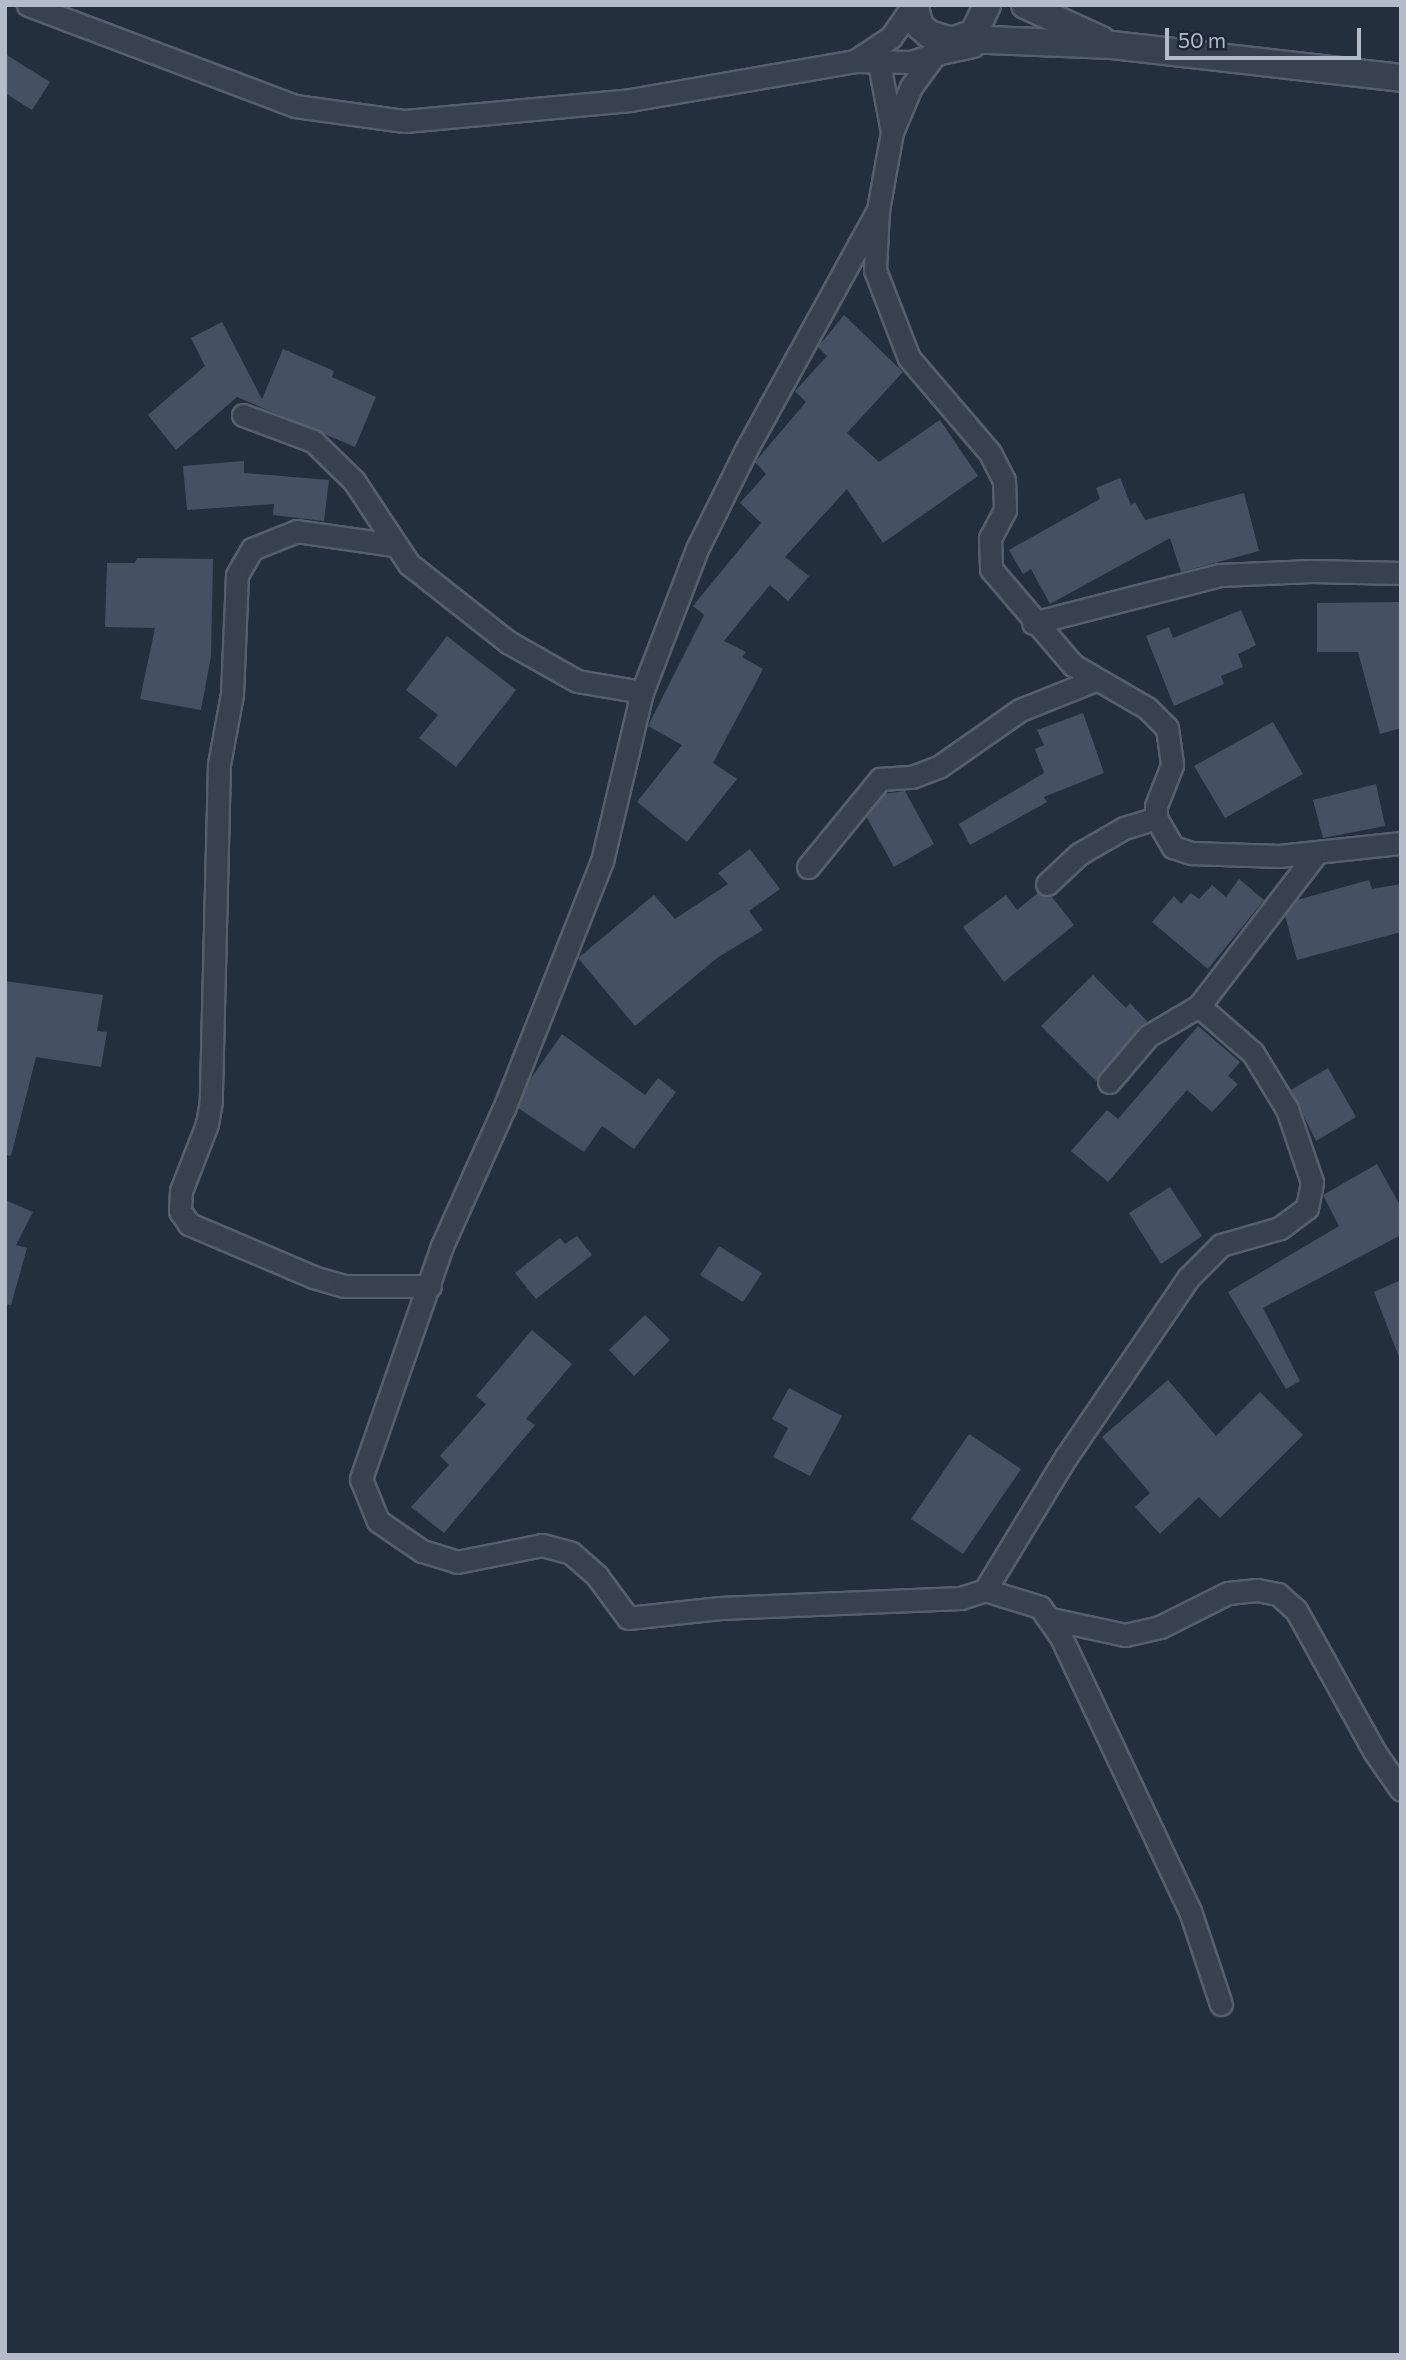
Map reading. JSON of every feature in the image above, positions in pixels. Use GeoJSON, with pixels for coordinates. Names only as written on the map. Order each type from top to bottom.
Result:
{"type":"FeatureCollection","features":[{"type":"Feature","properties":{"kind":"street"},"geometry":{"type":"LineString","coordinates":[[28,5],[272,99],[335,113],[405,121],[630,100],[878,56],[911,62],[997,41]]}},
{"type":"Feature","properties":{"kind":"street"},"geometry":{"type":"LineString","coordinates":[[878,56],[914,5]]}},
{"type":"Feature","properties":{"kind":"street"},"geometry":{"type":"LineString","coordinates":[[914,5],[920,26],[929,34],[952,41],[964,38],[1112,45],[1401,78]]}},
{"type":"Feature","properties":{"kind":"street"},"geometry":{"type":"LineString","coordinates":[[987,5],[982,23],[964,38],[935,54],[911,87],[892,132],[878,210],[875,270],[887,308],[909,358],[990,453],[1004,480],[1006,510],[989,538],[987,555],[990,569],[1053,647],[1095,680],[1147,708],[1167,728],[1172,765],[1156,806],[1156,818],[1172,847],[1192,853],[1279,856],[1401,843]]}},
{"type":"Feature","properties":{"kind":"street"},"geometry":{"type":"LineString","coordinates":[[1025,5],[1112,45]]}},
{"type":"Feature","properties":{"kind":"street"},"geometry":{"type":"LineString","coordinates":[[878,56],[886,84],[892,132]]}},
{"type":"Feature","properties":{"kind":"street"},"geometry":{"type":"LineString","coordinates":[[878,210],[703,537],[642,692],[601,861],[505,1108],[446,1234],[361,1479],[377,1521],[422,1551],[457,1562],[542,1545],[571,1553],[597,1576],[628,1618],[745,1606],[961,1598],[985,1590],[1023,1599],[1041,1607],[1051,1619],[1190,1911],[1222,2004]]}},
{"type":"Feature","properties":{"kind":"street"},"geometry":{"type":"LineString","coordinates":[[243,415],[313,440],[354,481],[394,545],[426,578],[541,662],[577,681],[642,692]]}},
{"type":"Feature","properties":{"kind":"street"},"geometry":{"type":"LineString","coordinates":[[394,545],[297,531],[252,549],[237,575],[232,694],[219,764],[211,1101],[207,1124],[181,1191],[180,1211],[189,1224],[333,1283],[386,1288],[430,1286]]}},
{"type":"Feature","properties":{"kind":"street"},"geometry":{"type":"LineString","coordinates":[[1033,623],[1220,575],[1311,571],[1401,573]]}},
{"type":"Feature","properties":{"kind":"street"},"geometry":{"type":"LineString","coordinates":[[808,867],[880,779],[912,776],[940,766],[1020,710],[1095,680]]}},
{"type":"Feature","properties":{"kind":"street"},"geometry":{"type":"LineString","coordinates":[[1047,884],[1079,855],[1124,828],[1156,818]]}},
{"type":"Feature","properties":{"kind":"street"},"geometry":{"type":"LineString","coordinates":[[1109,1082],[1148,1036],[1199,1006],[1317,852]]}},
{"type":"Feature","properties":{"kind":"street"},"geometry":{"type":"LineString","coordinates":[[985,1590],[1066,1457],[1188,1278],[1221,1245],[1280,1228],[1307,1208],[1312,1182],[1281,1098],[1253,1053],[1199,1006]]}},
{"type":"Feature","properties":{"kind":"street"},"geometry":{"type":"LineString","coordinates":[[1051,1619],[1125,1635],[1160,1627],[1228,1593],[1257,1590],[1278,1594],[1296,1610],[1374,1751],[1401,1790]]}},
{"type":"Feature","properties":{"kind":"building"},"geometry":{"type":"Polygon","coordinates":[[[5,54],[50,82],[32,110],[5,93],[5,54]]]}},
{"type":"Feature","properties":{"kind":"building"},"geometry":{"type":"Polygon","coordinates":[[[844,315],[903,372],[847,433],[879,462],[940,420],[978,476],[883,543],[847,489],[785,557],[809,576],[788,601],[770,585],[724,641],[746,652],[742,657],[763,669],[713,763],[737,779],[687,842],[637,802],[682,745],[648,726],[704,615],[693,606],[761,523],[740,503],[766,474],[755,462],[806,402],[795,391],[827,356],[818,347],[844,315]]]}},
{"type":"Feature","properties":{"kind":"building"},"geometry":{"type":"Polygon","coordinates":[[[222,322],[262,399],[283,349],[334,371],[332,377],[376,397],[355,447],[237,397],[176,450],[148,415],[205,366],[191,338],[222,322]]]}},
{"type":"Feature","properties":{"kind":"building"},"geometry":{"type":"Polygon","coordinates":[[[244,461],[244,473],[329,480],[324,521],[273,515],[274,504],[187,510],[183,466],[244,461]]]}},
{"type":"Feature","properties":{"kind":"building"},"geometry":{"type":"Polygon","coordinates":[[[1120,478],[1131,505],[1135,502],[1145,520],[1244,493],[1259,551],[1181,572],[1170,538],[1050,604],[1031,569],[1023,574],[1009,550],[1100,499],[1096,488],[1120,478]]]}},
{"type":"Feature","properties":{"kind":"building"},"geometry":{"type":"Polygon","coordinates":[[[137,558],[213,559],[211,656],[201,710],[140,699],[155,628],[105,627],[107,563],[135,563],[137,558]]]}},
{"type":"Feature","properties":{"kind":"building"},"geometry":{"type":"Polygon","coordinates":[[[1401,602],[1401,728],[1380,734],[1358,652],[1317,652],[1317,603],[1401,602]]]}},
{"type":"Feature","properties":{"kind":"building"},"geometry":{"type":"Polygon","coordinates":[[[1241,610],[1256,645],[1238,654],[1243,667],[1221,676],[1224,684],[1174,706],[1146,636],[1169,627],[1173,638],[1241,610]]]}},
{"type":"Feature","properties":{"kind":"building"},"geometry":{"type":"Polygon","coordinates":[[[447,636],[516,690],[456,767],[419,738],[438,715],[406,690],[447,636]]]}},
{"type":"Feature","properties":{"kind":"building"},"geometry":{"type":"Polygon","coordinates":[[[1083,713],[1104,773],[1044,797],[1047,802],[970,845],[959,824],[1044,773],[1035,749],[1044,745],[1037,730],[1083,713]]]}},
{"type":"Feature","properties":{"kind":"building"},"geometry":{"type":"Polygon","coordinates":[[[1273,722],[1303,774],[1225,818],[1194,766],[1273,722]]]}},
{"type":"Feature","properties":{"kind":"building"},"geometry":{"type":"Polygon","coordinates":[[[1376,784],[1385,826],[1323,838],[1313,800],[1376,784]]]}},
{"type":"Feature","properties":{"kind":"building"},"geometry":{"type":"Polygon","coordinates":[[[905,791],[934,844],[894,867],[866,816],[884,794],[905,791]]]}},
{"type":"Feature","properties":{"kind":"building"},"geometry":{"type":"Polygon","coordinates":[[[750,849],[780,889],[749,911],[763,930],[717,958],[635,1026],[578,958],[654,895],[675,919],[728,884],[718,873],[750,849]]]}},
{"type":"Feature","properties":{"kind":"building"},"geometry":{"type":"Polygon","coordinates":[[[1239,879],[1264,900],[1208,969],[1152,922],[1174,896],[1181,904],[1191,893],[1199,899],[1212,885],[1226,897],[1239,879]]]}},
{"type":"Feature","properties":{"kind":"building"},"geometry":{"type":"Polygon","coordinates":[[[1369,880],[1372,889],[1401,884],[1401,932],[1297,960],[1285,915],[1297,900],[1369,880]]]}},
{"type":"Feature","properties":{"kind":"building"},"geometry":{"type":"Polygon","coordinates":[[[1038,893],[1051,896],[1074,925],[1004,982],[963,927],[1006,895],[1017,910],[1038,893]]]}},
{"type":"Feature","properties":{"kind":"building"},"geometry":{"type":"Polygon","coordinates":[[[1093,975],[1126,1008],[1130,1003],[1147,1021],[1096,1081],[1041,1026],[1093,975]]]}},
{"type":"Feature","properties":{"kind":"building"},"geometry":{"type":"Polygon","coordinates":[[[5,981],[103,995],[97,1031],[107,1032],[101,1067],[36,1057],[11,1156],[5,1155],[5,981]]]}},
{"type":"Feature","properties":{"kind":"building"},"geometry":{"type":"Polygon","coordinates":[[[1198,1026],[1240,1062],[1228,1076],[1238,1084],[1212,1112],[1187,1090],[1108,1182],[1071,1151],[1107,1110],[1118,1119],[1198,1026]]]}},
{"type":"Feature","properties":{"kind":"building"},"geometry":{"type":"Polygon","coordinates":[[[562,1034],[645,1095],[658,1078],[676,1092],[634,1149],[602,1126],[584,1152],[518,1108],[527,1084],[562,1034]]]}},
{"type":"Feature","properties":{"kind":"building"},"geometry":{"type":"Polygon","coordinates":[[[1328,1068],[1356,1117],[1316,1141],[1291,1090],[1328,1068]]]}},
{"type":"Feature","properties":{"kind":"building"},"geometry":{"type":"Polygon","coordinates":[[[1377,1164],[1401,1207],[1401,1235],[1263,1308],[1300,1381],[1286,1389],[1228,1292],[1339,1226],[1323,1195],[1377,1164]]]}},
{"type":"Feature","properties":{"kind":"building"},"geometry":{"type":"Polygon","coordinates":[[[1170,1187],[1202,1236],[1161,1264],[1129,1213],[1170,1187]]]}},
{"type":"Feature","properties":{"kind":"building"},"geometry":{"type":"Polygon","coordinates":[[[5,1200],[33,1212],[16,1245],[27,1248],[11,1305],[5,1304],[5,1200]]]}},
{"type":"Feature","properties":{"kind":"building"},"geometry":{"type":"Polygon","coordinates":[[[577,1236],[592,1255],[536,1299],[515,1273],[560,1238],[565,1244],[577,1236]]]}},
{"type":"Feature","properties":{"kind":"building"},"geometry":{"type":"Polygon","coordinates":[[[719,1246],[762,1273],[743,1302],[700,1275],[719,1246]]]}},
{"type":"Feature","properties":{"kind":"building"},"geometry":{"type":"Polygon","coordinates":[[[1401,1280],[1401,1357],[1399,1357],[1374,1292],[1401,1280]]]}},
{"type":"Feature","properties":{"kind":"building"},"geometry":{"type":"Polygon","coordinates":[[[645,1315],[670,1340],[634,1376],[609,1350],[645,1315]]]}},
{"type":"Feature","properties":{"kind":"building"},"geometry":{"type":"Polygon","coordinates":[[[532,1330],[572,1364],[526,1419],[535,1425],[444,1533],[411,1507],[449,1465],[440,1456],[486,1404],[476,1396],[532,1330]]]}},
{"type":"Feature","properties":{"kind":"building"},"geometry":{"type":"Polygon","coordinates":[[[1168,1380],[1216,1436],[1260,1392],[1303,1435],[1220,1518],[1199,1497],[1160,1534],[1135,1507],[1150,1493],[1102,1437],[1168,1380]]]}},
{"type":"Feature","properties":{"kind":"building"},"geometry":{"type":"Polygon","coordinates":[[[789,1388],[842,1416],[810,1476],[773,1457],[788,1428],[772,1419],[789,1388]]]}},
{"type":"Feature","properties":{"kind":"building"},"geometry":{"type":"Polygon","coordinates":[[[969,1434],[1021,1469],[963,1554],[911,1519],[969,1434]]]}}]}
